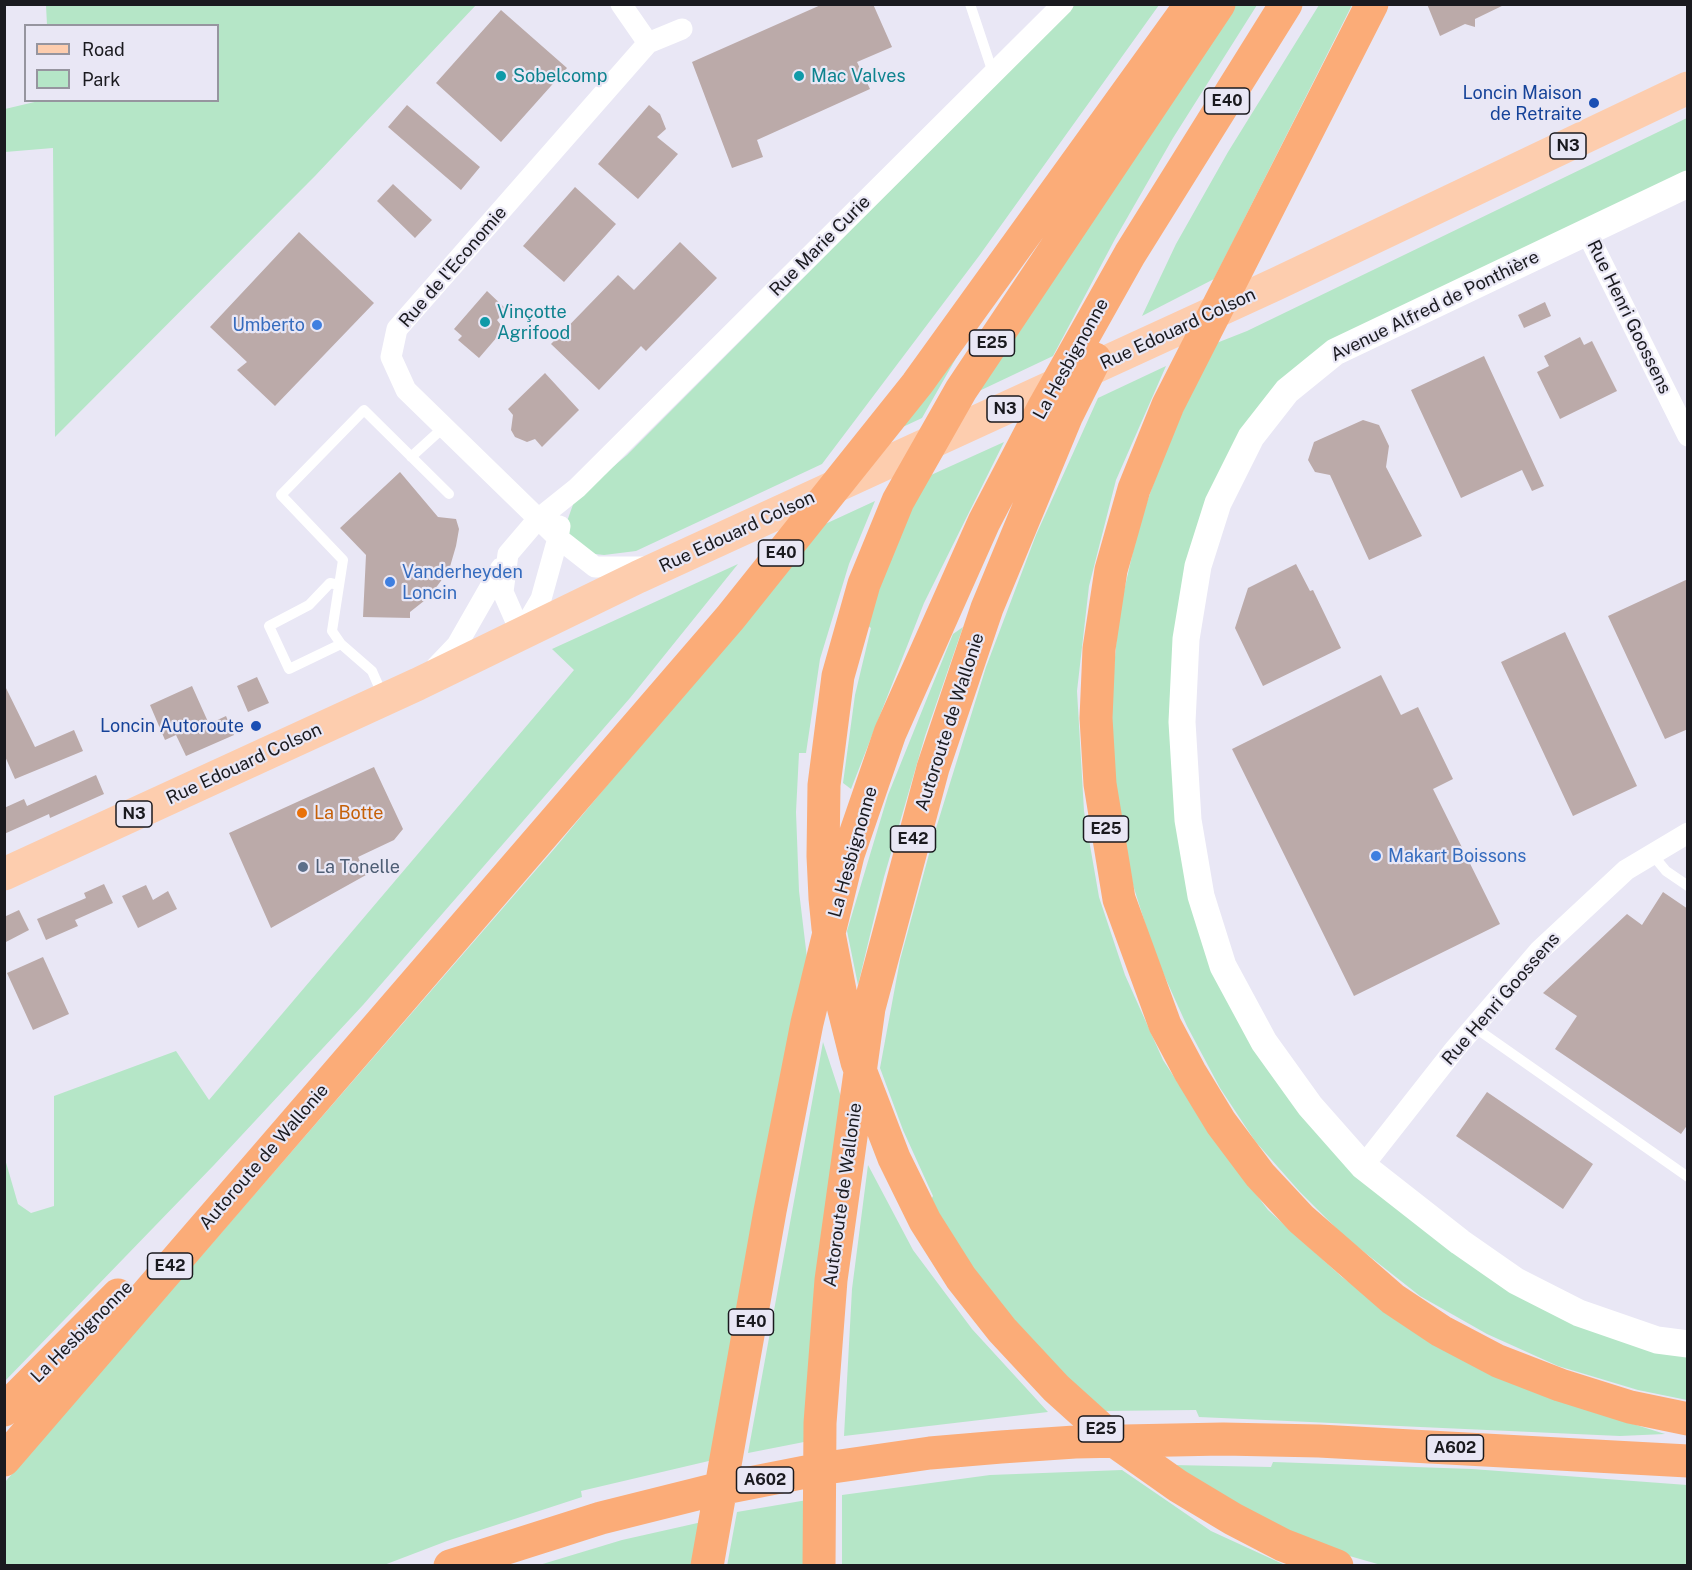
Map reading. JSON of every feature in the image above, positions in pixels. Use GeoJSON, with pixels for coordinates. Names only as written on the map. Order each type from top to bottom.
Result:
{"type":"FeatureCollection","features":[{"type":"Feature","properties":{"kind":"highway","name":"E40"},"geometry":{"type":"LineString","coordinates":[[336,1074],[730,618],[917,384],[1191,4]]}},
{"type":"Feature","properties":{"kind":"highway","name":"E25"},"geometry":{"type":"LineString","coordinates":[[1219,4],[967,381],[898,501],[864,584],[838,676],[824,785],[822,856],[828,928],[857,1062],[878,1120],[925,1221],[961,1278],[1002,1330],[1056,1388],[1117,1443],[1178,1486],[1233,1519],[1284,1545],[1337,1566]]}},
{"type":"Feature","properties":{"kind":"highway","name":"E40"},"geometry":{"type":"LineString","coordinates":[[1168,196],[1286,4]]}},
{"type":"Feature","properties":{"kind":"highway","name":"E25"},"geometry":{"type":"LineString","coordinates":[[1372,4],[1168,405],[1134,489],[1111,570],[1099,649],[1096,718],[1103,807],[1119,899],[1161,1015],[1190,1072],[1221,1123],[1253,1166],[1301,1219],[1393,1299],[1441,1330],[1498,1361],[1560,1385],[1630,1407],[1688,1419]]}},
{"type":"Feature","properties":{"kind":"highway","name":"La Hesbignonne"},"geometry":{"type":"LineString","coordinates":[[707,1566],[770,1211],[807,1023],[848,855],[890,733],[984,522],[1056,385],[1130,254],[1168,196]]}},
{"type":"Feature","properties":{"kind":"highway","name":"Autoroute de Wallonie"},"geometry":{"type":"LineString","coordinates":[[819,1566],[820,1423],[831,1280],[872,996],[933,768],[987,608],[1066,415],[1143,264],[1168,196]]}},
{"type":"Feature","properties":{"kind":"highway","name":"La Hesbignonne"},"geometry":{"type":"LineString","coordinates":[[4,1410],[336,1074]]}},
{"type":"Feature","properties":{"kind":"highway","name":"Autoroute de Wallonie"},"geometry":{"type":"LineString","coordinates":[[4,1460],[336,1074]]}},
{"type":"Feature","properties":{"kind":"highway","name":"A602"},"geometry":{"type":"LineString","coordinates":[[450,1566],[602,1518],[709,1491],[826,1468],[930,1453],[1075,1442],[1223,1439],[1404,1444],[1688,1461]]}},
{"type":"Feature","properties":{"kind":"main road","name":"Rue Edouard Colson"},"geometry":{"type":"LineString","coordinates":[[4,874],[429,679],[659,568],[1276,284],[1688,88]]}},
{"type":"Feature","properties":{"kind":"street"},"geometry":{"type":"LineString","coordinates":[[621,4],[648,43]]}},
{"type":"Feature","properties":{"kind":"street","name":"Rue Marie Curie"},"geometry":{"type":"LineString","coordinates":[[577,488],[1063,4]]}},
{"type":"Feature","properties":{"kind":"street","name":"Rue de l'Economie"},"geometry":{"type":"LineString","coordinates":[[659,568],[594,567],[558,538],[550,528],[537,520],[406,390],[391,357],[397,329],[648,43],[682,29]]}},
{"type":"Feature","properties":{"kind":"street","name":"Avenue Alfred de Ponthière"},"geometry":{"type":"LineString","coordinates":[[1688,184],[1335,352],[1287,391],[1251,437],[1218,503],[1198,566],[1186,639],[1182,722],[1188,820],[1201,896],[1223,966],[1264,1042],[1310,1106],[1364,1166],[1460,1242],[1516,1281],[1579,1313],[1657,1340],[1688,1344]]}},
{"type":"Feature","properties":{"kind":"street","name":"Rue Henri Goossens"},"geometry":{"type":"LineString","coordinates":[[1586,231],[1688,436]]}},
{"type":"Feature","properties":{"kind":"street"},"geometry":{"type":"LineString","coordinates":[[429,679],[457,645],[508,554],[537,520],[577,488]]}},
{"type":"Feature","properties":{"kind":"street"},"geometry":{"type":"LineString","coordinates":[[521,633],[541,599],[558,538],[562,514],[577,488]]}},
{"type":"Feature","properties":{"kind":"street"},"geometry":{"type":"LineString","coordinates":[[508,554],[504,592],[521,633]]}},
{"type":"Feature","properties":{"kind":"street","name":"Rue Henri Goossens"},"geometry":{"type":"LineString","coordinates":[[1364,1166],[1474,1027],[1539,951],[1626,870],[1688,833]]}},
{"type":"Feature","properties":{"kind":"lane"},"geometry":{"type":"LineString","coordinates":[[970,4],[993,73]]}},
{"type":"Feature","properties":{"kind":"lane"},"geometry":{"type":"LineString","coordinates":[[385,699],[372,671],[341,644],[333,631],[343,560],[281,495],[364,410],[448,494]]}},
{"type":"Feature","properties":{"kind":"lane"},"geometry":{"type":"LineString","coordinates":[[411,457],[444,427]]}},
{"type":"Feature","properties":{"kind":"lane"},"geometry":{"type":"LineString","coordinates":[[339,585],[330,583],[309,605],[269,626],[289,669],[341,644]]}},
{"type":"Feature","properties":{"kind":"lane"},"geometry":{"type":"LineString","coordinates":[[1652,854],[1666,872],[1688,886]]}},
{"type":"Feature","properties":{"kind":"lane"},"geometry":{"type":"LineString","coordinates":[[1474,1027],[1687,1175]]}},
{"type":"Feature","properties":{"kind":"green space"},"geometry":{"type":"Polygon","coordinates":[[[46,5],[476,5],[315,176],[55,437],[53,148],[5,152],[5,109],[35,102],[219,102],[219,24],[47,24],[46,5]]]}},
{"type":"Feature","properties":{"kind":"green space"},"geometry":{"type":"Polygon","coordinates":[[[1075,5],[1159,5],[979,256],[822,464],[636,551],[604,555],[586,553],[573,542],[565,527],[575,499],[627,455],[1075,5]]]}},
{"type":"Feature","properties":{"kind":"green space"},"geometry":{"type":"Polygon","coordinates":[[[1233,5],[1257,5],[1173,138],[1115,239],[1053,356],[977,392],[1233,5]]]}},
{"type":"Feature","properties":{"kind":"green space"},"geometry":{"type":"Polygon","coordinates":[[[1319,5],[1352,5],[1214,279],[1142,316],[1176,244],[1228,152],[1319,5]]]}},
{"type":"Feature","properties":{"kind":"green space"},"geometry":{"type":"Polygon","coordinates":[[[1687,118],[1687,173],[1258,409],[1178,621],[1215,969],[1419,1225],[1687,1355],[1687,1400],[1638,1390],[1558,1366],[1487,1334],[1420,1296],[1345,1237],[1300,1192],[1255,1141],[1220,1088],[1187,1026],[1155,955],[1133,885],[1115,792],[1111,701],[1119,613],[1139,525],[1167,445],[1214,344],[1247,331],[1687,118]]]}},
{"type":"Feature","properties":{"kind":"green space"},"geometry":{"type":"Polygon","coordinates":[[[959,353],[922,418],[892,432],[959,353]]]}},
{"type":"Feature","properties":{"kind":"green space"},"geometry":{"type":"Polygon","coordinates":[[[1166,366],[1116,480],[1089,586],[1077,691],[1084,811],[1099,897],[1125,975],[1163,1060],[1216,1141],[1268,1210],[1342,1277],[1417,1332],[1563,1402],[1665,1434],[1620,1436],[1199,1417],[1196,1410],[1101,1411],[1032,1341],[977,1275],[929,1203],[933,1196],[903,1130],[880,1068],[900,960],[937,825],[986,667],[1036,535],[1098,398],[1166,366]]]}},
{"type":"Feature","properties":{"kind":"green space"},"geometry":{"type":"Polygon","coordinates":[[[1004,442],[924,603],[851,789],[843,783],[855,695],[871,628],[865,624],[920,480],[1004,442]]]}},
{"type":"Feature","properties":{"kind":"green space"},"geometry":{"type":"Polygon","coordinates":[[[875,501],[849,564],[820,659],[806,753],[799,753],[796,812],[799,891],[807,958],[713,1460],[581,1491],[582,1497],[447,1541],[384,1565],[5,1566],[5,1482],[555,848],[823,525],[875,501]]]}},
{"type":"Feature","properties":{"kind":"green space"},"geometry":{"type":"Polygon","coordinates":[[[738,564],[630,698],[363,1005],[214,1165],[5,1381],[5,1159],[18,1204],[31,1213],[54,1206],[54,1096],[176,1051],[209,1100],[574,670],[552,649],[738,564]]]}},
{"type":"Feature","properties":{"kind":"green space"},"geometry":{"type":"Polygon","coordinates":[[[963,627],[925,736],[884,877],[858,985],[847,931],[888,795],[953,634],[963,627]]]}},
{"type":"Feature","properties":{"kind":"green space"},"geometry":{"type":"Polygon","coordinates":[[[823,1042],[842,1100],[804,1442],[748,1453],[823,1042]]]}},
{"type":"Feature","properties":{"kind":"green space"},"geometry":{"type":"Polygon","coordinates":[[[868,1165],[913,1250],[972,1329],[1048,1412],[844,1436],[852,1289],[868,1165]]]}},
{"type":"Feature","properties":{"kind":"green space"},"geometry":{"type":"Polygon","coordinates":[[[1273,1462],[1472,1469],[1687,1485],[1687,1565],[1381,1565],[1346,1555],[1262,1519],[1172,1465],[1271,1467],[1273,1462]]]}},
{"type":"Feature","properties":{"kind":"green space"},"geometry":{"type":"Polygon","coordinates":[[[1122,1470],[1211,1531],[1285,1565],[842,1565],[842,1495],[990,1475],[1122,1470]]]}},
{"type":"Feature","properties":{"kind":"green space"},"geometry":{"type":"Polygon","coordinates":[[[807,1500],[807,1565],[727,1566],[737,1512],[807,1500]]]}},
{"type":"Feature","properties":{"kind":"green space"},"geometry":{"type":"Polygon","coordinates":[[[702,1522],[694,1565],[536,1566],[622,1540],[702,1522]]]}},
{"type":"Feature","properties":{"kind":"building","name":"Mac Valves"},"geometry":{"type":"Polygon","coordinates":[[[823,4],[873,4],[892,47],[857,62],[870,89],[757,140],[763,157],[732,168],[692,62],[823,4]]]}},
{"type":"Feature","properties":{"kind":"building"},"geometry":{"type":"Polygon","coordinates":[[[1427,4],[1506,4],[1475,19],[1475,27],[1465,24],[1440,36],[1427,4]]]}},
{"type":"Feature","properties":{"kind":"building","name":"Sobelcomp"},"geometry":{"type":"Polygon","coordinates":[[[501,10],[567,68],[501,142],[436,83],[501,10]]]}},
{"type":"Feature","properties":{"kind":"building"},"geometry":{"type":"Polygon","coordinates":[[[407,105],[480,167],[461,190],[388,127],[407,105]]]}},
{"type":"Feature","properties":{"kind":"building"},"geometry":{"type":"Polygon","coordinates":[[[649,105],[660,114],[666,129],[657,137],[678,154],[638,199],[598,164],[649,105]]]}},
{"type":"Feature","properties":{"kind":"building"},"geometry":{"type":"Polygon","coordinates":[[[393,184],[432,220],[415,238],[377,201],[393,184]]]}},
{"type":"Feature","properties":{"kind":"building"},"geometry":{"type":"Polygon","coordinates":[[[575,187],[616,224],[564,282],[523,246],[575,187]]]}},
{"type":"Feature","properties":{"kind":"building"},"geometry":{"type":"Polygon","coordinates":[[[299,232],[374,303],[275,406],[237,370],[247,362],[210,327],[299,232]]]}},
{"type":"Feature","properties":{"kind":"building"},"geometry":{"type":"Polygon","coordinates":[[[680,242],[717,278],[646,351],[641,346],[599,390],[551,344],[618,275],[634,290],[680,242]]]}},
{"type":"Feature","properties":{"kind":"building","name":"Vinçotte Agrifood"},"geometry":{"type":"Polygon","coordinates":[[[487,291],[507,310],[497,320],[504,329],[479,358],[458,340],[462,336],[454,329],[487,291]]]}},
{"type":"Feature","properties":{"kind":"building"},"geometry":{"type":"Polygon","coordinates":[[[1545,302],[1551,316],[1524,328],[1518,315],[1545,302]]]}},
{"type":"Feature","properties":{"kind":"building"},"geometry":{"type":"Polygon","coordinates":[[[1580,337],[1584,345],[1592,341],[1617,391],[1560,419],[1537,372],[1549,366],[1544,356],[1580,337]]]}},
{"type":"Feature","properties":{"kind":"building"},"geometry":{"type":"Polygon","coordinates":[[[1484,356],[1544,486],[1532,491],[1522,470],[1461,498],[1411,390],[1484,356]]]}},
{"type":"Feature","properties":{"kind":"building"},"geometry":{"type":"Polygon","coordinates":[[[545,373],[579,410],[542,447],[535,439],[527,442],[515,437],[511,430],[513,415],[508,409],[545,373]]]}},
{"type":"Feature","properties":{"kind":"building"},"geometry":{"type":"Polygon","coordinates":[[[1363,420],[1379,425],[1389,446],[1386,467],[1422,536],[1369,560],[1330,475],[1315,472],[1308,460],[1314,442],[1363,420]]]}},
{"type":"Feature","properties":{"kind":"building"},"geometry":{"type":"Polygon","coordinates":[[[400,472],[438,517],[456,519],[459,529],[456,546],[449,570],[429,597],[410,612],[410,618],[363,617],[366,555],[340,528],[400,472]]]}},
{"type":"Feature","properties":{"kind":"building"},"geometry":{"type":"Polygon","coordinates":[[[1296,564],[1310,591],[1313,590],[1341,648],[1263,686],[1235,628],[1248,588],[1296,564]]]}},
{"type":"Feature","properties":{"kind":"building"},"geometry":{"type":"Polygon","coordinates":[[[1688,579],[1688,729],[1665,739],[1608,616],[1688,579]]]}},
{"type":"Feature","properties":{"kind":"building"},"geometry":{"type":"Polygon","coordinates":[[[1565,632],[1637,786],[1573,816],[1501,662],[1565,632]]]}},
{"type":"Feature","properties":{"kind":"building","name":"Makart Boissons"},"geometry":{"type":"Polygon","coordinates":[[[1381,675],[1401,715],[1418,707],[1453,779],[1433,789],[1500,924],[1354,996],[1232,749],[1381,675]]]}},
{"type":"Feature","properties":{"kind":"building"},"geometry":{"type":"Polygon","coordinates":[[[257,677],[269,703],[248,712],[237,686],[257,677]]]}},
{"type":"Feature","properties":{"kind":"building"},"geometry":{"type":"Polygon","coordinates":[[[4,684],[35,747],[74,730],[83,751],[15,779],[4,754],[4,684]]]}},
{"type":"Feature","properties":{"kind":"building"},"geometry":{"type":"Polygon","coordinates":[[[192,686],[209,724],[226,716],[234,735],[186,756],[176,735],[165,740],[150,705],[192,686]]]}},
{"type":"Feature","properties":{"kind":"building","name":"La Tonelle"},"geometry":{"type":"Polygon","coordinates":[[[374,767],[403,829],[394,840],[358,857],[366,875],[271,928],[229,833],[374,767]]]}},
{"type":"Feature","properties":{"kind":"building"},"geometry":{"type":"Polygon","coordinates":[[[96,775],[104,794],[50,818],[49,814],[4,834],[4,808],[24,799],[27,806],[96,775]]]}},
{"type":"Feature","properties":{"kind":"building"},"geometry":{"type":"Polygon","coordinates":[[[104,884],[113,903],[75,920],[78,926],[46,940],[37,919],[86,898],[84,893],[104,884]]]}},
{"type":"Feature","properties":{"kind":"building"},"geometry":{"type":"Polygon","coordinates":[[[146,885],[153,900],[168,891],[177,909],[138,928],[122,896],[146,885]]]}},
{"type":"Feature","properties":{"kind":"building"},"geometry":{"type":"Polygon","coordinates":[[[1663,892],[1688,909],[1688,1124],[1681,1134],[1555,1049],[1577,1016],[1543,993],[1627,914],[1642,925],[1663,892]]]}},
{"type":"Feature","properties":{"kind":"building"},"geometry":{"type":"Polygon","coordinates":[[[19,910],[29,930],[4,943],[4,917],[19,910]]]}},
{"type":"Feature","properties":{"kind":"building"},"geometry":{"type":"Polygon","coordinates":[[[43,957],[69,1014],[33,1030],[7,973],[43,957]]]}},
{"type":"Feature","properties":{"kind":"building"},"geometry":{"type":"Polygon","coordinates":[[[1487,1092],[1593,1164],[1563,1209],[1456,1136],[1487,1092]]]}},
{"type":"Feature","properties":{"kind":"place","name":"Sobelcomp"},"geometry":{"type":"Point","coordinates":[501,76]}},
{"type":"Feature","properties":{"kind":"place","name":"Mac Valves"},"geometry":{"type":"Point","coordinates":[799,76]}},
{"type":"Feature","properties":{"kind":"place","name":"Loncin Maison de Retraite"},"geometry":{"type":"Point","coordinates":[1594,103]}},
{"type":"Feature","properties":{"kind":"place","name":"Vinçotte Agrifood"},"geometry":{"type":"Point","coordinates":[485,322]}},
{"type":"Feature","properties":{"kind":"place","name":"Umberto"},"geometry":{"type":"Point","coordinates":[317,325]}},
{"type":"Feature","properties":{"kind":"place","name":"Vanderheyden Loncin"},"geometry":{"type":"Point","coordinates":[390,582]}},
{"type":"Feature","properties":{"kind":"place","name":"Loncin Autoroute"},"geometry":{"type":"Point","coordinates":[256,726]}},
{"type":"Feature","properties":{"kind":"place","name":"La Botte"},"geometry":{"type":"Point","coordinates":[302,813]}},
{"type":"Feature","properties":{"kind":"place","name":"Makart Boissons"},"geometry":{"type":"Point","coordinates":[1376,856]}},
{"type":"Feature","properties":{"kind":"place","name":"La Tonelle"},"geometry":{"type":"Point","coordinates":[303,867]}}]}
